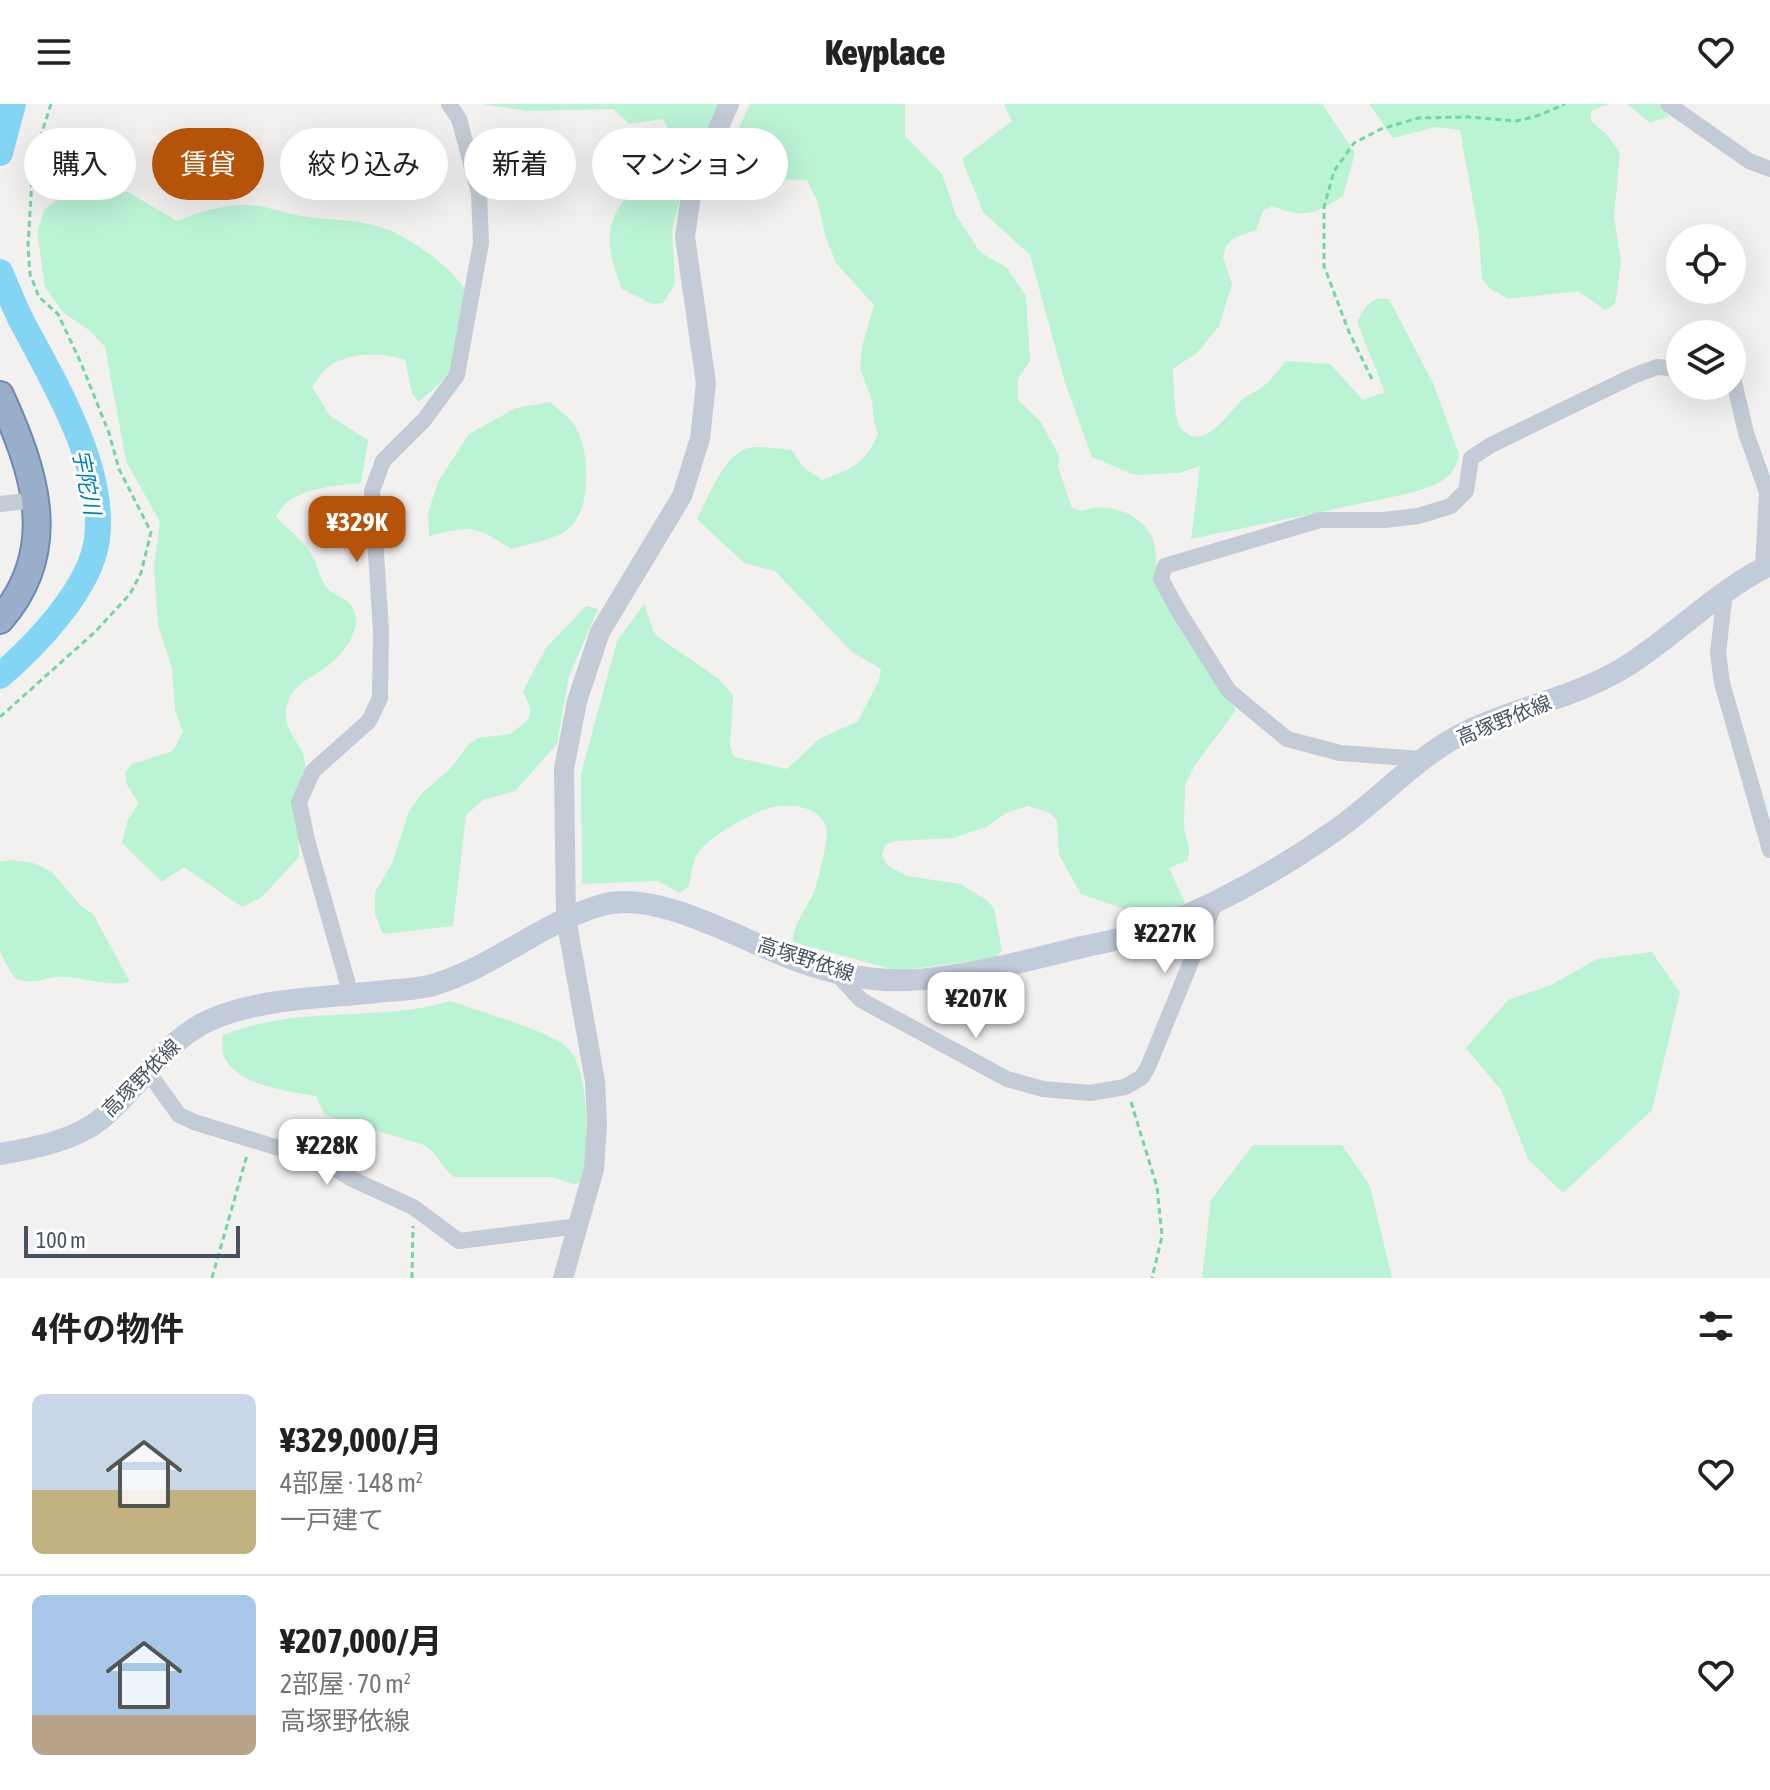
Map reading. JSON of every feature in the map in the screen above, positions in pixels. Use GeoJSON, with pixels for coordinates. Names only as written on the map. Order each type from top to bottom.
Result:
{"type":"FeatureCollection","features":[{"type":"Feature","properties":{"kind":"highway"},"geometry":{"type":"LineString","coordinates":[[0,395],[24,448],[36,500],[38,527],[30,570],[15,603],[0,620]]}},
{"type":"Feature","properties":{"kind":"main road","name":"高塚野依線"},"geometry":{"type":"LineString","coordinates":[[0,1154],[74,1135],[100,1120],[173,1043],[206,1022],[245,1007],[428,987],[465,974],[566,918],[606,903],[636,901],[676,911],[798,961],[836,973],[888,982],[941,978],[1013,964],[1150,931],[1215,903],[1278,869],[1341,827],[1421,759],[1470,729],[1557,699],[1624,668],[1725,592],[1766,567]]}},
{"type":"Feature","properties":{"kind":"street"},"geometry":{"type":"LineString","coordinates":[[351,995],[299,802],[313,771],[369,721],[380,698],[381,631],[372,491],[383,461],[424,420],[457,375],[481,243],[479,193],[462,112],[449,104]]}},
{"type":"Feature","properties":{"kind":"street"},"geometry":{"type":"LineString","coordinates":[[563,1278],[594,1169],[597,1124],[595,1081],[566,918],[564,769],[577,701],[600,632],[682,496],[700,439],[706,383],[685,237],[692,188],[729,104]]}},
{"type":"Feature","properties":{"kind":"street"},"geometry":{"type":"LineString","coordinates":[[1668,104],[1749,161],[1770,169]]}},
{"type":"Feature","properties":{"kind":"street"},"geometry":{"type":"LineString","coordinates":[[1421,759],[1340,753],[1287,739],[1229,691],[1170,597],[1161,579],[1165,566],[1320,520],[1384,520],[1418,516],[1451,506],[1466,491],[1471,458],[1491,445],[1633,376],[1657,367],[1666,368]]}},
{"type":"Feature","properties":{"kind":"street"},"geometry":{"type":"LineString","coordinates":[[1738,400],[1746,433],[1767,492],[1766,567]]}},
{"type":"Feature","properties":{"kind":"street"},"geometry":{"type":"LineString","coordinates":[[0,504],[36,500]]}},
{"type":"Feature","properties":{"kind":"street"},"geometry":{"type":"LineString","coordinates":[[1725,592],[1718,653],[1722,683],[1770,850]]}},
{"type":"Feature","properties":{"kind":"street"},"geometry":{"type":"LineString","coordinates":[[836,973],[861,1000],[1007,1079],[1043,1089],[1090,1093],[1125,1087],[1142,1077],[1148,1067],[1215,903]]}},
{"type":"Feature","properties":{"kind":"street"},"geometry":{"type":"LineString","coordinates":[[148,1072],[179,1115],[327,1163],[350,1178],[413,1207],[459,1241],[578,1226]]}},
{"type":"Feature","properties":{"kind":"path"},"geometry":{"type":"LineString","coordinates":[[0,717],[95,632],[130,594],[141,573],[151,532],[119,469],[109,433],[81,363],[58,314],[39,297],[30,274],[28,247],[33,161],[51,104]]}},
{"type":"Feature","properties":{"kind":"path"},"geometry":{"type":"LineString","coordinates":[[1372,379],[1349,332],[1324,266],[1324,207],[1334,171],[1354,143],[1381,129],[1418,118],[1468,117],[1517,121],[1565,104]]}},
{"type":"Feature","properties":{"kind":"path"},"geometry":{"type":"LineString","coordinates":[[1125,1087],[1157,1187],[1162,1236],[1152,1278]]}},
{"type":"Feature","properties":{"kind":"path"},"geometry":{"type":"LineString","coordinates":[[212,1278],[251,1140]]}},
{"type":"Feature","properties":{"kind":"path"},"geometry":{"type":"LineString","coordinates":[[412,1278],[413,1207]]}},
{"type":"Feature","properties":{"kind":"green space"},"geometry":{"type":"Polygon","coordinates":[[[482,104],[719,104],[711,128],[668,128],[663,119],[629,124],[613,109],[527,111],[482,104]]]}},
{"type":"Feature","properties":{"kind":"green space"},"geometry":{"type":"Polygon","coordinates":[[[750,104],[905,104],[905,136],[942,174],[956,215],[980,252],[1007,268],[1026,296],[1030,361],[1018,379],[1018,400],[1041,422],[1059,456],[1058,467],[1072,508],[1082,511],[1103,507],[1125,512],[1150,533],[1158,574],[1178,620],[1236,710],[1195,765],[1185,785],[1184,828],[1188,860],[1169,868],[1186,905],[1157,914],[1124,909],[1081,894],[1059,855],[1057,821],[1050,813],[1028,806],[1006,813],[988,826],[954,838],[896,841],[885,845],[882,855],[887,865],[907,876],[960,884],[988,901],[994,909],[1002,951],[994,958],[898,971],[793,942],[798,922],[816,886],[827,831],[816,813],[800,807],[766,809],[717,835],[696,856],[689,886],[680,893],[658,881],[582,884],[581,774],[617,641],[644,604],[655,635],[719,679],[733,695],[730,747],[734,757],[787,769],[819,739],[858,721],[879,680],[881,669],[852,652],[775,571],[744,563],[697,519],[717,479],[739,452],[759,447],[792,450],[803,467],[822,480],[863,459],[878,433],[872,401],[860,368],[862,347],[874,305],[836,263],[825,235],[818,203],[807,180],[788,180],[788,128],[739,128],[750,104]]]}},
{"type":"Feature","properties":{"kind":"green space"},"geometry":{"type":"Polygon","coordinates":[[[1004,104],[1326,104],[1323,105],[1355,153],[1343,196],[1309,213],[1272,206],[1263,211],[1256,230],[1234,238],[1226,246],[1223,257],[1232,284],[1219,326],[1198,352],[1173,369],[1177,419],[1183,431],[1192,436],[1209,433],[1244,398],[1265,385],[1286,361],[1330,364],[1363,400],[1385,392],[1357,322],[1373,301],[1389,299],[1433,383],[1459,454],[1453,470],[1442,481],[1411,493],[1191,539],[1200,466],[1179,473],[1135,475],[1092,457],[1065,383],[1030,255],[983,212],[962,159],[1012,121],[1004,104]]]}},
{"type":"Feature","properties":{"kind":"green space"},"geometry":{"type":"Polygon","coordinates":[[[1369,104],[1608,104],[1591,111],[1591,121],[1608,136],[1620,153],[1614,217],[1621,263],[1615,304],[1605,310],[1578,291],[1509,299],[1489,288],[1482,279],[1479,235],[1460,130],[1436,127],[1393,138],[1369,104]]]}},
{"type":"Feature","properties":{"kind":"green space"},"geometry":{"type":"Polygon","coordinates":[[[1627,104],[1658,104],[1669,116],[1650,123],[1627,104]]]}},
{"type":"Feature","properties":{"kind":"green space"},"geometry":{"type":"Polygon","coordinates":[[[136,197],[177,221],[217,208],[249,205],[306,217],[360,222],[392,232],[422,249],[450,272],[469,297],[471,319],[455,363],[435,388],[418,402],[412,393],[405,360],[385,355],[362,355],[341,360],[324,371],[312,387],[330,416],[368,440],[361,483],[325,487],[301,494],[282,507],[276,517],[310,551],[328,588],[354,610],[355,627],[348,644],[336,658],[302,683],[289,699],[287,725],[306,765],[299,796],[299,857],[262,897],[242,907],[184,867],[162,882],[122,843],[127,822],[138,803],[126,783],[125,773],[132,764],[173,751],[183,731],[175,711],[172,668],[158,625],[154,567],[160,522],[126,461],[105,347],[90,331],[63,312],[45,287],[37,232],[44,210],[56,200],[136,200],[136,197]]]}},
{"type":"Feature","properties":{"kind":"green space"},"geometry":{"type":"Polygon","coordinates":[[[624,200],[680,200],[672,230],[675,284],[663,303],[653,304],[622,289],[610,248],[616,212],[624,200]]]}},
{"type":"Feature","properties":{"kind":"green space"},"geometry":{"type":"Polygon","coordinates":[[[550,402],[573,423],[583,448],[585,496],[574,523],[552,538],[511,549],[489,535],[472,530],[454,530],[429,536],[428,513],[438,482],[469,434],[516,408],[550,402]]]}},
{"type":"Feature","properties":{"kind":"green space"},"geometry":{"type":"Polygon","coordinates":[[[586,606],[598,609],[569,676],[557,744],[515,791],[483,800],[466,815],[453,926],[383,934],[375,914],[375,892],[392,863],[409,811],[422,793],[449,770],[469,744],[478,738],[510,734],[527,721],[531,710],[523,691],[546,648],[586,606]]]}},
{"type":"Feature","properties":{"kind":"green space"},"geometry":{"type":"Polygon","coordinates":[[[0,862],[33,863],[52,872],[81,906],[93,914],[130,982],[58,977],[35,981],[14,978],[0,952],[0,862]]]}},
{"type":"Feature","properties":{"kind":"green space"},"geometry":{"type":"Polygon","coordinates":[[[1652,952],[1680,993],[1652,1110],[1563,1193],[1528,1159],[1501,1090],[1466,1048],[1508,1000],[1551,985],[1597,959],[1652,952]]]}},
{"type":"Feature","properties":{"kind":"green space"},"geometry":{"type":"Polygon","coordinates":[[[451,1001],[542,1033],[565,1046],[574,1057],[580,1071],[586,1110],[584,1182],[574,1184],[551,1177],[454,1177],[424,1145],[325,1115],[316,1096],[251,1081],[230,1066],[223,1054],[222,1036],[250,1026],[278,1020],[423,1008],[451,1001]]]}},
{"type":"Feature","properties":{"kind":"green space"},"geometry":{"type":"Polygon","coordinates":[[[1253,1145],[1342,1145],[1370,1186],[1392,1278],[1202,1278],[1211,1200],[1253,1145]]]}},
{"type":"Feature","properties":{"kind":"waterway","name":"宇陀川"},"geometry":{"type":"LineString","coordinates":[[0,153],[13,104]]}},
{"type":"Feature","properties":{"kind":"waterway","name":"宇陀川"},"geometry":{"type":"LineString","coordinates":[[0,272],[75,426],[94,484],[98,512],[93,558],[73,596],[45,632],[0,676]]}}]}
